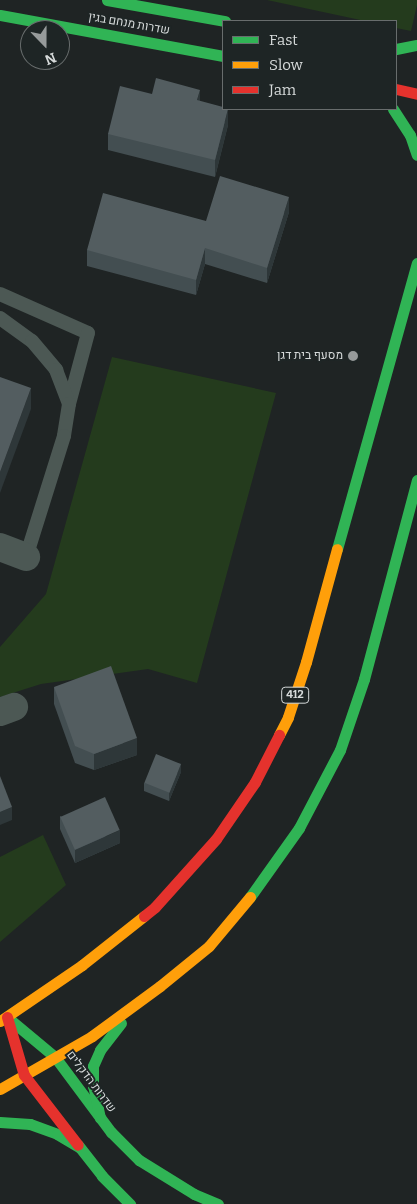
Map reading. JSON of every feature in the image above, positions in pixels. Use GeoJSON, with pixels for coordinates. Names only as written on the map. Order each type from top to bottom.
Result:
{"type":"FeatureCollection","features":[{"type":"Feature","properties":{"kind":"main road","name":"שדרות מנחם בגין"},"geometry":{"type":"LineString","coordinates":[[107,0],[222,20]]}},
{"type":"Feature","properties":{"kind":"main road","name":"שדרות מנחם בגין"},"geometry":{"type":"LineString","coordinates":[[0,15],[222,56]]}},
{"type":"Feature","properties":{"kind":"main road"},"geometry":{"type":"LineString","coordinates":[[397,48],[417,45]]}},
{"type":"Feature","properties":{"kind":"main road"},"geometry":{"type":"LineString","coordinates":[[397,54],[410,57]]}},
{"type":"Feature","properties":{"kind":"main road"},"geometry":{"type":"LineString","coordinates":[[397,89],[417,94]]}},
{"type":"Feature","properties":{"kind":"main road"},"geometry":{"type":"LineString","coordinates":[[394,110],[410,135],[417,155]]}},
{"type":"Feature","properties":{"kind":"main road","name":"412"},"geometry":{"type":"LineString","coordinates":[[4,1019],[82,965],[155,907],[216,839],[255,782],[288,717],[306,662],[417,263]]}},
{"type":"Feature","properties":{"kind":"main road"},"geometry":{"type":"LineString","coordinates":[[0,1089],[92,1036],[209,946],[256,890],[299,828],[340,750],[364,680],[417,480]]}},
{"type":"Feature","properties":{"kind":"main road"},"geometry":{"type":"LineString","coordinates":[[100,1118],[93,1086],[93,1066],[100,1050],[136,1004]]}},
{"type":"Feature","properties":{"kind":"main road"},"geometry":{"type":"LineString","coordinates":[[4,1019],[24,1075],[102,1176],[130,1204]]}},
{"type":"Feature","properties":{"kind":"main road","name":"שדרות הדקלים"},"geometry":{"type":"LineString","coordinates":[[4,1019],[55,1057],[111,1132],[139,1160],[194,1194],[218,1204]]}},
{"type":"Feature","properties":{"kind":"main road"},"geometry":{"type":"LineString","coordinates":[[0,1122],[30,1124],[57,1134],[79,1147]]}},
{"type":"Feature","properties":{"kind":"street"},"geometry":{"type":"LineString","coordinates":[[0,547],[26,557]]}},
{"type":"Feature","properties":{"kind":"lane"},"geometry":{"type":"LineString","coordinates":[[0,294],[88,333],[69,404],[64,436],[26,557]]}},
{"type":"Feature","properties":{"kind":"lane"},"geometry":{"type":"LineString","coordinates":[[0,318],[32,341],[56,370],[69,404]]}},
{"type":"Feature","properties":{"kind":"green space"},"geometry":{"type":"Polygon","coordinates":[[[267,0],[417,0],[411,31],[397,28],[397,20],[360,20],[267,0]]]}},
{"type":"Feature","properties":{"kind":"green space"},"geometry":{"type":"Polygon","coordinates":[[[112,357],[276,393],[197,683],[148,669],[41,684],[0,697],[0,647],[46,594],[112,357]]]}},
{"type":"Feature","properties":{"kind":"green space"},"geometry":{"type":"Polygon","coordinates":[[[43,835],[66,885],[0,942],[0,857],[43,835]]]}},
{"type":"Feature","properties":{"kind":"building"},"geometry":{"type":"Polygon","coordinates":[[[156,78],[200,90],[197,100],[222,107],[222,110],[228,110],[215,160],[108,134],[120,86],[152,94],[156,78]]]}},
{"type":"Feature","properties":{"kind":"building"},"geometry":{"type":"Polygon","coordinates":[[[220,176],[289,197],[267,268],[205,248],[196,280],[87,250],[103,193],[206,221],[220,176]]]}},
{"type":"Feature","properties":{"kind":"building"},"geometry":{"type":"Polygon","coordinates":[[[0,377],[31,388],[0,472],[0,377]]]}},
{"type":"Feature","properties":{"kind":"building"},"geometry":{"type":"Polygon","coordinates":[[[111,666],[137,738],[94,754],[75,746],[54,687],[111,666]]]}},
{"type":"Feature","properties":{"kind":"building"},"geometry":{"type":"Polygon","coordinates":[[[156,754],[181,764],[169,793],[144,783],[156,754]]]}},
{"type":"Feature","properties":{"kind":"building"},"geometry":{"type":"Polygon","coordinates":[[[0,776],[12,807],[0,812],[0,776]]]}},
{"type":"Feature","properties":{"kind":"building"},"geometry":{"type":"Polygon","coordinates":[[[105,797],[120,830],[75,850],[60,817],[105,797]]]}},
{"type":"Feature","properties":{"kind":"traffic: fast"},"geometry":{"type":"LineString","coordinates":[[107,0],[222,20]]}},
{"type":"Feature","properties":{"kind":"traffic: fast"},"geometry":{"type":"LineString","coordinates":[[0,15],[222,56]]}},
{"type":"Feature","properties":{"kind":"traffic: fast"},"geometry":{"type":"LineString","coordinates":[[397,49],[417,45]]}},
{"type":"Feature","properties":{"kind":"traffic: fast"},"geometry":{"type":"LineString","coordinates":[[394,110],[410,135],[417,155]]}},
{"type":"Feature","properties":{"kind":"traffic: fast"},"geometry":{"type":"LineString","coordinates":[[337,549],[417,263]]}},
{"type":"Feature","properties":{"kind":"traffic: fast"},"geometry":{"type":"LineString","coordinates":[[250,897],[299,828],[340,750],[364,679],[417,480]]}},
{"type":"Feature","properties":{"kind":"traffic: fast"},"geometry":{"type":"LineString","coordinates":[[7,1017],[55,1057],[111,1132],[139,1160],[194,1194],[218,1204]]}},
{"type":"Feature","properties":{"kind":"traffic: fast"},"geometry":{"type":"LineString","coordinates":[[100,1118],[93,1086],[93,1066],[100,1050],[121,1023]]}},
{"type":"Feature","properties":{"kind":"traffic: fast"},"geometry":{"type":"LineString","coordinates":[[0,1122],[30,1124],[57,1134],[79,1147]]}},
{"type":"Feature","properties":{"kind":"traffic: fast"},"geometry":{"type":"LineString","coordinates":[[78,1145],[102,1176],[130,1204]]}},
{"type":"Feature","properties":{"kind":"traffic: slow"},"geometry":{"type":"LineString","coordinates":[[279,735],[288,717],[306,662],[337,549]]}},
{"type":"Feature","properties":{"kind":"traffic: slow"},"geometry":{"type":"LineString","coordinates":[[0,1089],[92,1036],[160,986],[209,946],[250,897]]}},
{"type":"Feature","properties":{"kind":"traffic: slow"},"geometry":{"type":"LineString","coordinates":[[0,1021],[82,965],[144,916]]}},
{"type":"Feature","properties":{"kind":"traffic: jam"},"geometry":{"type":"LineString","coordinates":[[397,89],[417,94]]}},
{"type":"Feature","properties":{"kind":"traffic: jam"},"geometry":{"type":"LineString","coordinates":[[144,916],[155,907],[216,839],[255,782],[279,735]]}},
{"type":"Feature","properties":{"kind":"traffic: jam"},"geometry":{"type":"LineString","coordinates":[[7,1017],[24,1075],[78,1145]]}},
{"type":"Feature","properties":{"kind":"place","name":"מסעף בית דגן"},"geometry":{"type":"Point","coordinates":[353,356]}}]}
